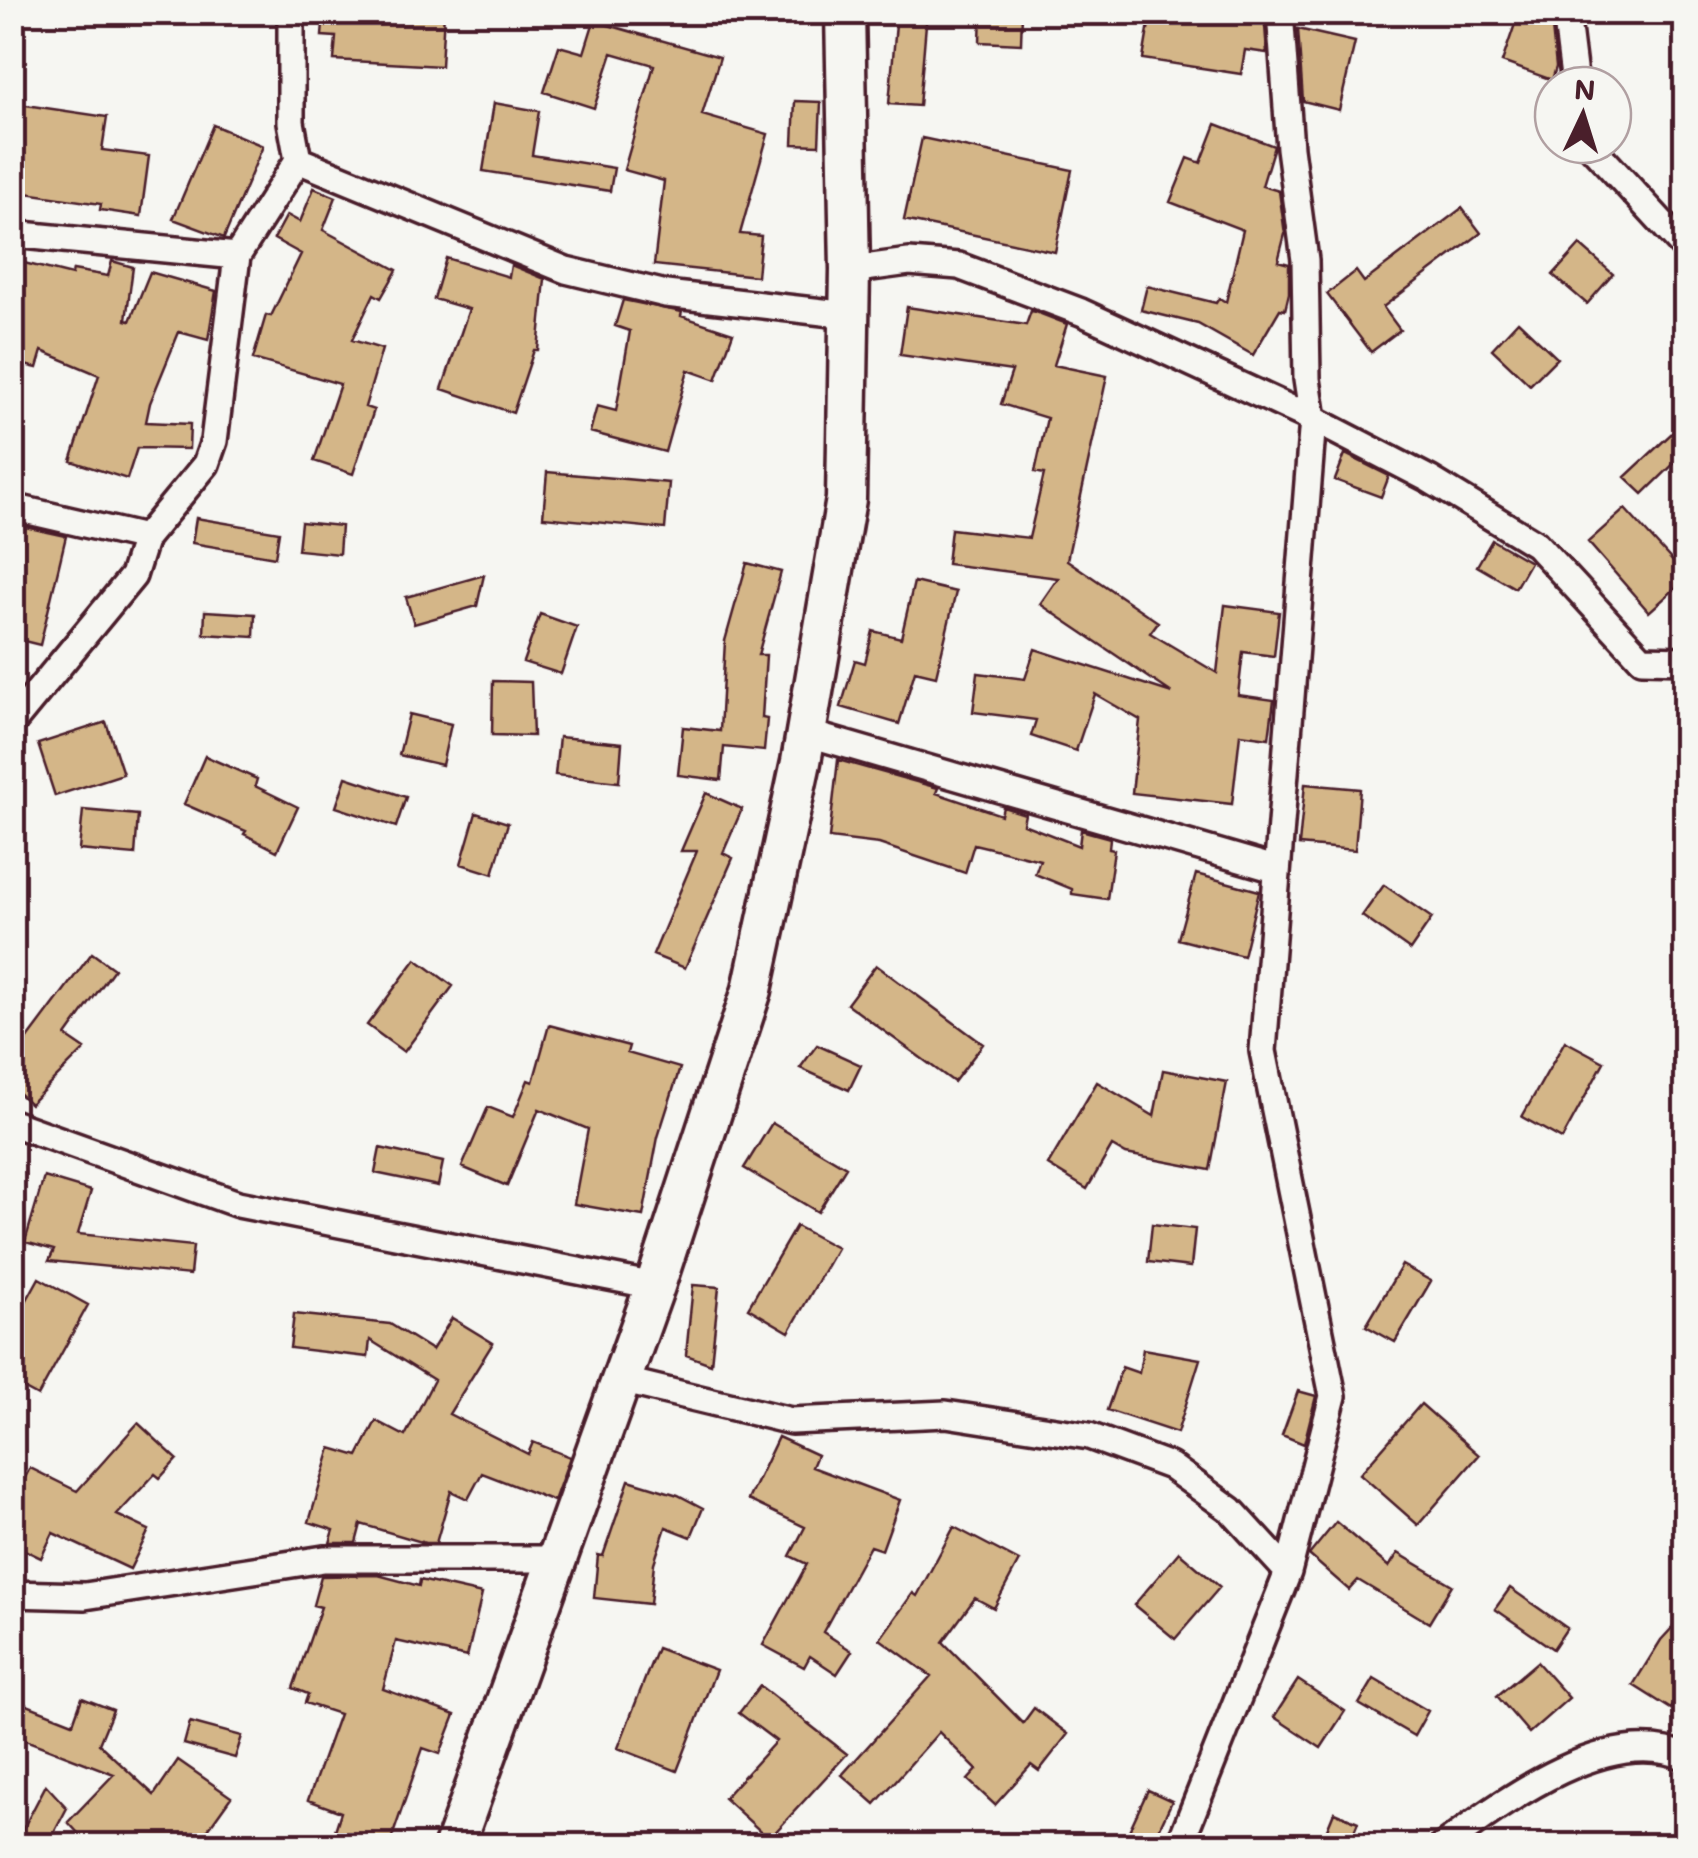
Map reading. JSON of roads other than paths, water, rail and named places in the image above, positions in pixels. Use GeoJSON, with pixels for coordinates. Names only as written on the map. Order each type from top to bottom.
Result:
{"type":"FeatureCollection","features":[{"type":"Feature","properties":{"kind":"street"},"geometry":{"type":"LineString","coordinates":[[12,723],[133,576],[145,538],[206,464],[214,440],[237,256],[298,160],[292,122],[291,12]]}},
{"type":"Feature","properties":{"kind":"street"},"geometry":{"type":"LineString","coordinates":[[454,1846],[654,1286],[752,990],[806,733],[846,499],[850,270],[845,12]]}},
{"type":"Feature","properties":{"kind":"street"},"geometry":{"type":"LineString","coordinates":[[1179,1846],[1288,1572],[1334,1396],[1262,1051],[1312,419],[1304,260],[1290,148],[1280,12]]}},
{"type":"Feature","properties":{"kind":"street"},"geometry":{"type":"LineString","coordinates":[[1566,12],[1573,65]]}},
{"type":"Feature","properties":{"kind":"street"},"geometry":{"type":"LineString","coordinates":[[298,160],[566,270],[666,294],[850,315]]}},
{"type":"Feature","properties":{"kind":"street"},"geometry":{"type":"LineString","coordinates":[[1608,165],[1686,249]]}},
{"type":"Feature","properties":{"kind":"street"},"geometry":{"type":"LineString","coordinates":[[12,234],[237,256]]}},
{"type":"Feature","properties":{"kind":"street"},"geometry":{"type":"LineString","coordinates":[[850,270],[908,262],[960,266],[1081,312],[1312,419],[1429,479],[1536,544],[1642,659],[1686,660]]}},
{"type":"Feature","properties":{"kind":"street"},"geometry":{"type":"LineString","coordinates":[[12,508],[145,538]]}},
{"type":"Feature","properties":{"kind":"street"},"geometry":{"type":"LineString","coordinates":[[806,733],[1275,869]]}},
{"type":"Feature","properties":{"kind":"street"},"geometry":{"type":"LineString","coordinates":[[12,1123],[238,1204],[654,1286]]}},
{"type":"Feature","properties":{"kind":"street"},"geometry":{"type":"LineString","coordinates":[[621,1380],[791,1420],[946,1414],[1088,1436],[1170,1466],[1230,1510],[1288,1572]]}},
{"type":"Feature","properties":{"kind":"street"},"geometry":{"type":"LineString","coordinates":[[12,1594],[85,1596],[324,1559],[557,1559]]}},
{"type":"Feature","properties":{"kind":"street"},"geometry":{"type":"LineString","coordinates":[[1443,1846],[1510,1797],[1578,1761],[1625,1751],[1672,1751],[1686,1757]]}}]}
